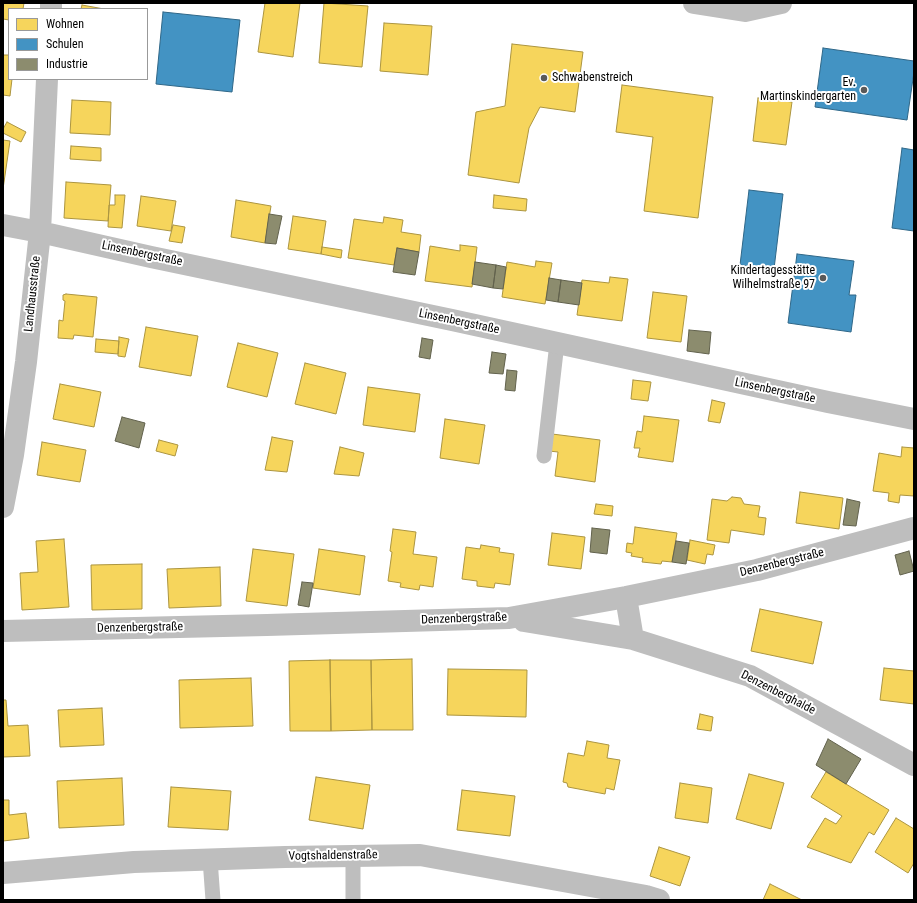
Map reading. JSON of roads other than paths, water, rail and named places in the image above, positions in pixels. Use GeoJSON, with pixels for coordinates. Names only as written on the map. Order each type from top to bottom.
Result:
{"type":"FeatureCollection","features":[{"type":"Feature","properties":{"kind":"street"},"geometry":{"type":"LineString","coordinates":[[694,3],[745,11],[781,3]]}},
{"type":"Feature","properties":{"kind":"street","name":"Landhausstraße"},"geometry":{"type":"LineString","coordinates":[[3,508],[19,416],[40,232],[47,80]]}},
{"type":"Feature","properties":{"kind":"street","name":"Linsenbergstraße"},"geometry":{"type":"LineString","coordinates":[[3,225],[828,402],[914,419]]}},
{"type":"Feature","properties":{"kind":"street","name":"Denzenbergstraße"},"geometry":{"type":"LineString","coordinates":[[3,631],[268,626],[509,618],[626,597],[756,570],[914,528]]}},
{"type":"Feature","properties":{"kind":"street"},"geometry":{"type":"LineString","coordinates":[[626,597],[633,639]]}},
{"type":"Feature","properties":{"kind":"street","name":"Denzenberghalde"},"geometry":{"type":"LineString","coordinates":[[509,618],[633,639],[750,676],[914,765]]}},
{"type":"Feature","properties":{"kind":"street","name":"Vogtshaldenstraße"},"geometry":{"type":"LineString","coordinates":[[3,873],[134,862],[420,855],[646,896],[659,900]]}},
{"type":"Feature","properties":{"kind":"lane"},"geometry":{"type":"LineString","coordinates":[[544,456],[557,343]]}},
{"type":"Feature","properties":{"kind":"lane"},"geometry":{"type":"LineString","coordinates":[[352,856],[353,900]]}},
{"type":"Feature","properties":{"kind":"lane"},"geometry":{"type":"LineString","coordinates":[[210,859],[213,900]]}},
{"type":"Feature","properties":{"kind":"place","name":"Schwabenstreich"},"geometry":{"type":"Point","coordinates":[544,78]}},
{"type":"Feature","properties":{"kind":"place","name":"Ev. Martinskindergarten"},"geometry":{"type":"Point","coordinates":[864,90]}},
{"type":"Feature","properties":{"kind":"place","name":"Kindertagesstätte Wilhelmstraße 97"},"geometry":{"type":"Point","coordinates":[823,278]}}]}
